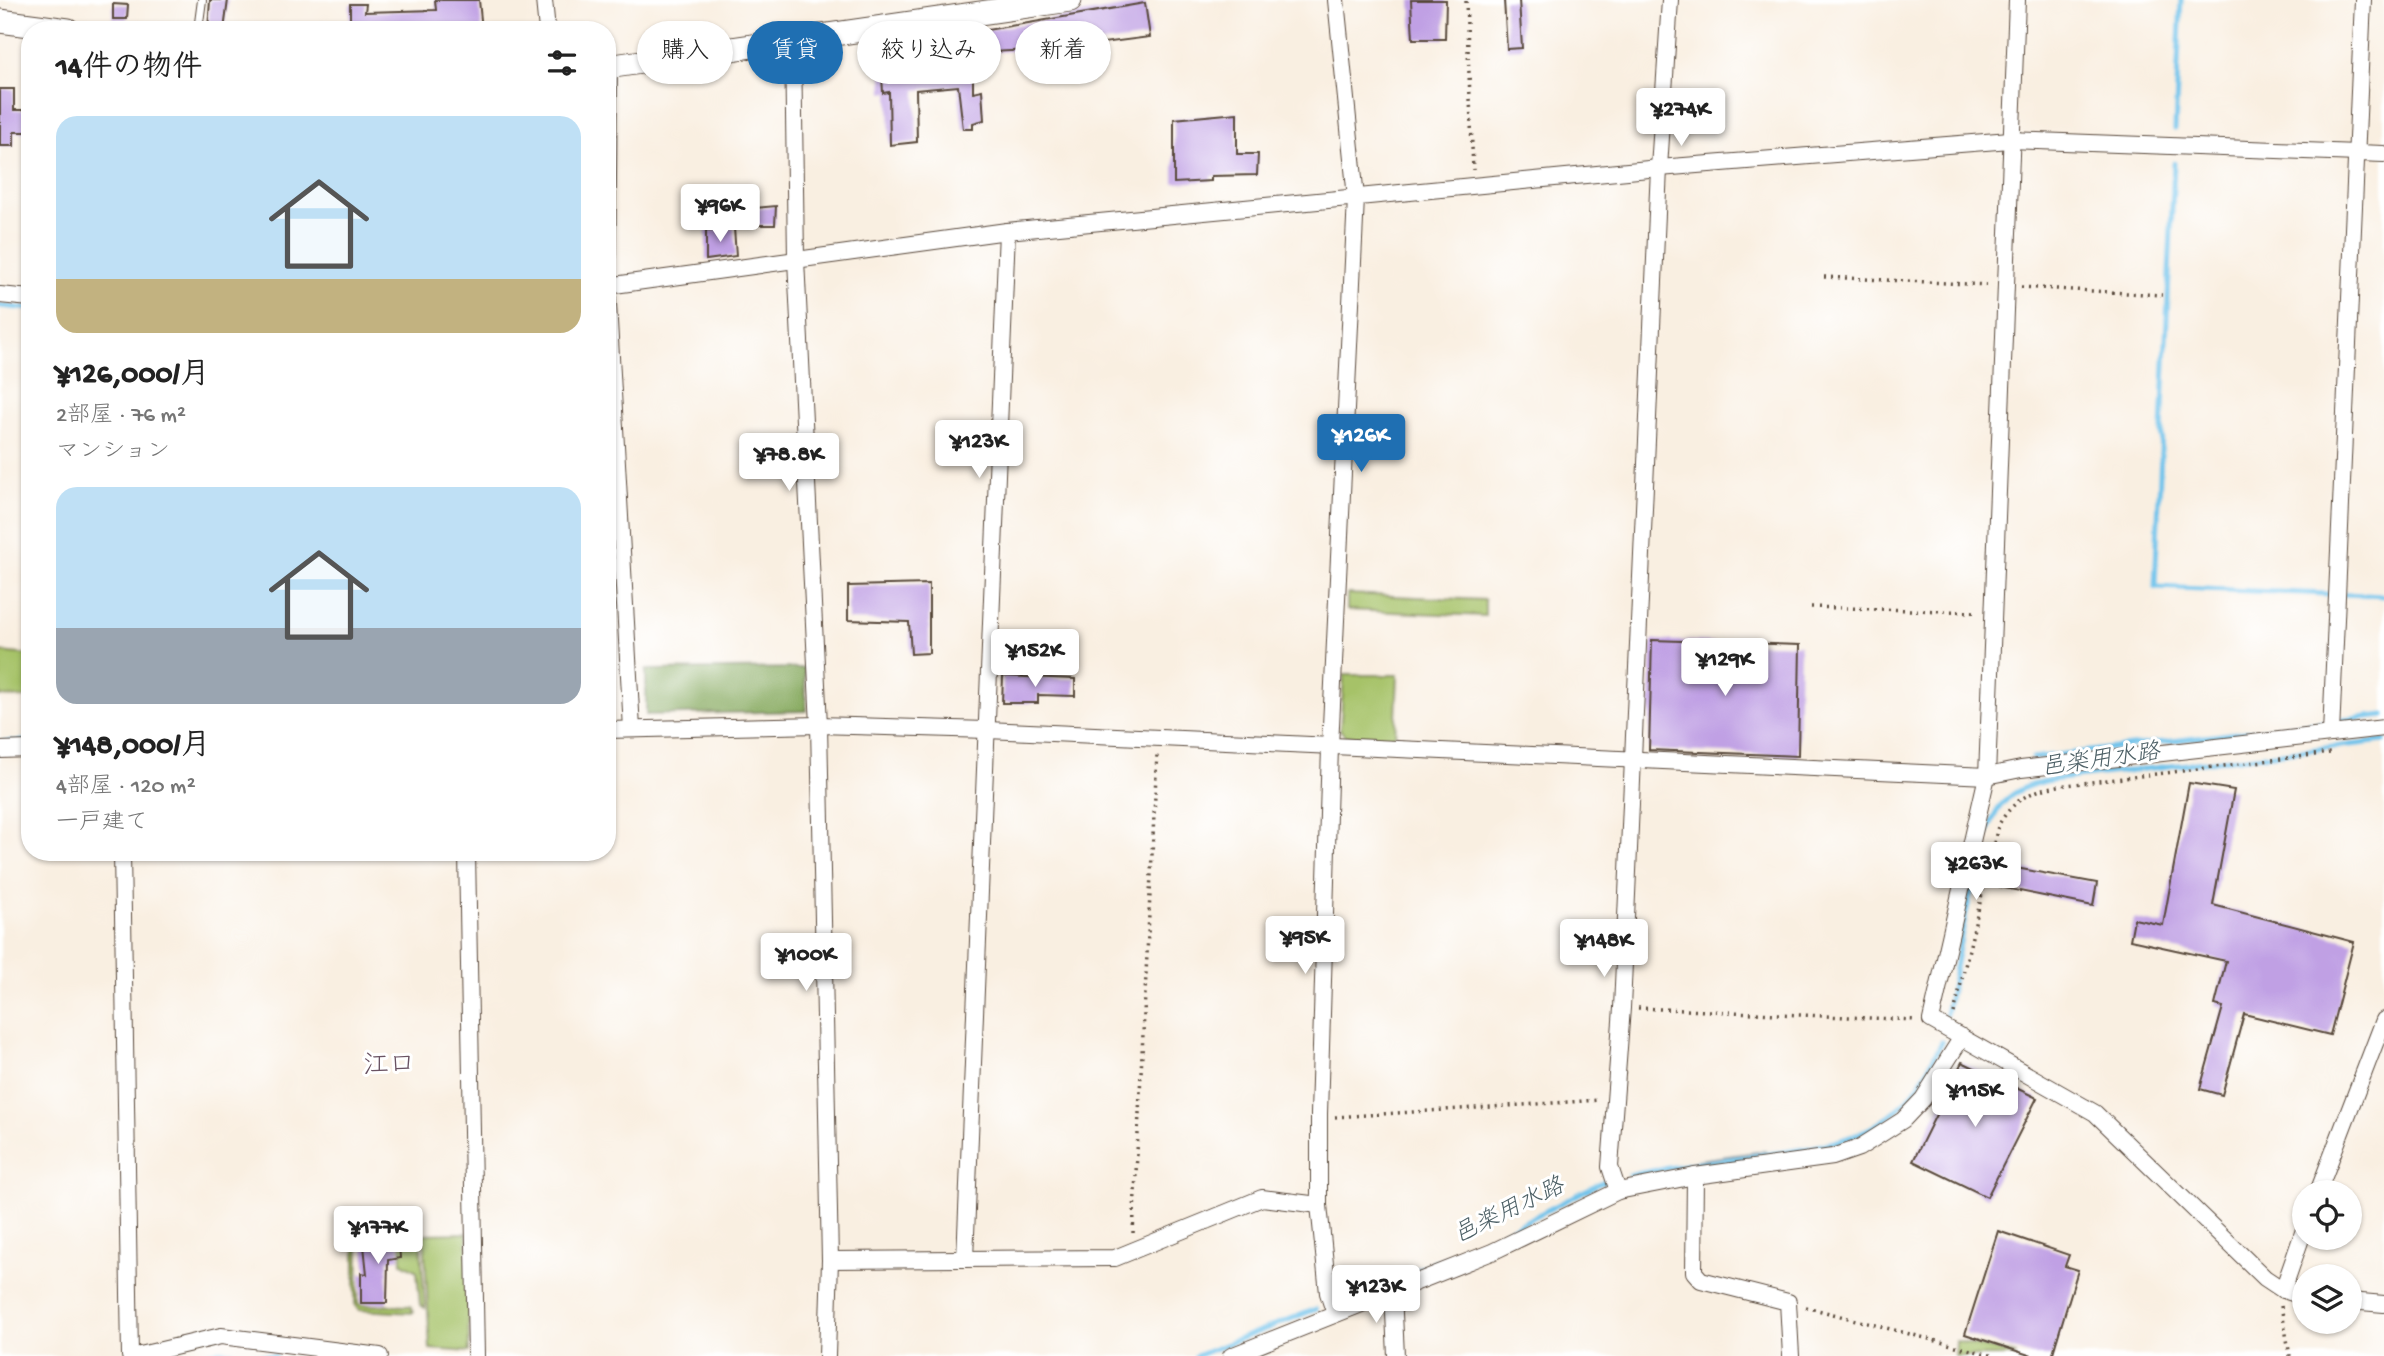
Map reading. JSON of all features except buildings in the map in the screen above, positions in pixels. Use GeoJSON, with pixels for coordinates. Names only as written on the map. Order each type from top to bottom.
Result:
{"type":"FeatureCollection","features":[{"type":"Feature","properties":{"kind":"main road"},"geometry":{"type":"LineString","coordinates":[[843,34],[1070,0]]}},
{"type":"Feature","properties":{"kind":"main road"},"geometry":{"type":"LineString","coordinates":[[0,21],[21,24]]}},
{"type":"Feature","properties":{"kind":"main road"},"geometry":{"type":"LineString","coordinates":[[616,66],[747,47]]}},
{"type":"Feature","properties":{"kind":"street"},"geometry":{"type":"LineString","coordinates":[[544,0],[546,21]]}},
{"type":"Feature","properties":{"kind":"street"},"geometry":{"type":"LineString","coordinates":[[1335,1314],[1328,1293],[1319,1205],[1319,1118],[1330,747],[1356,198],[1336,0]]}},
{"type":"Feature","properties":{"kind":"street"},"geometry":{"type":"LineString","coordinates":[[1618,1191],[1610,1167],[1622,1008],[1659,168],[1670,0]]}},
{"type":"Feature","properties":{"kind":"street"},"geometry":{"type":"LineString","coordinates":[[2017,0],[1987,776],[1931,1020],[2095,1113],[2265,1279],[2292,1293]]}},
{"type":"Feature","properties":{"kind":"street"},"geometry":{"type":"LineString","coordinates":[[2331,734],[2363,0]]}},
{"type":"Feature","properties":{"kind":"street"},"geometry":{"type":"LineString","coordinates":[[794,84],[796,260],[819,725],[830,1260],[827,1356]]}},
{"type":"Feature","properties":{"kind":"street"},"geometry":{"type":"LineString","coordinates":[[616,285],[1007,231],[1659,168],[2010,140],[2384,154]]}},
{"type":"Feature","properties":{"kind":"street"},"geometry":{"type":"LineString","coordinates":[[965,1259],[1007,231]]}},
{"type":"Feature","properties":{"kind":"street"},"geometry":{"type":"LineString","coordinates":[[0,295],[21,297]]}},
{"type":"Feature","properties":{"kind":"street"},"geometry":{"type":"LineString","coordinates":[[616,445],[632,729]]}},
{"type":"Feature","properties":{"kind":"street"},"geometry":{"type":"LineString","coordinates":[[616,730],[819,725],[987,730],[1987,776],[2021,769],[2384,728]]}},
{"type":"Feature","properties":{"kind":"street"},"geometry":{"type":"LineString","coordinates":[[0,750],[21,749]]}},
{"type":"Feature","properties":{"kind":"street"},"geometry":{"type":"LineString","coordinates":[[122,861],[130,1356]]}},
{"type":"Feature","properties":{"kind":"street"},"geometry":{"type":"LineString","coordinates":[[467,861],[476,1356]]}},
{"type":"Feature","properties":{"kind":"street"},"geometry":{"type":"LineString","coordinates":[[2323,1180],[2384,1020]]}},
{"type":"Feature","properties":{"kind":"street"},"geometry":{"type":"LineString","coordinates":[[1231,1356],[1492,1252],[1618,1191],[1695,1176],[1833,1157],[1859,1148],[1903,1120],[1923,1099],[1956,1034]]}},
{"type":"Feature","properties":{"kind":"street"},"geometry":{"type":"LineString","coordinates":[[1695,1176],[1694,1272],[1701,1280],[1788,1302],[1791,1356]]}},
{"type":"Feature","properties":{"kind":"street"},"geometry":{"type":"LineString","coordinates":[[830,1260],[1115,1258],[1262,1198],[1319,1205]]}},
{"type":"Feature","properties":{"kind":"street"},"geometry":{"type":"LineString","coordinates":[[2283,1290],[2297,1250]]}},
{"type":"Feature","properties":{"kind":"street"},"geometry":{"type":"LineString","coordinates":[[1393,1292],[1396,1356]]}},
{"type":"Feature","properties":{"kind":"street"},"geometry":{"type":"LineString","coordinates":[[2362,1302],[2384,1304]]}},
{"type":"Feature","properties":{"kind":"street"},"geometry":{"type":"LineString","coordinates":[[136,1356],[221,1336],[380,1356]]}},
{"type":"Feature","properties":{"kind":"lane"},"geometry":{"type":"LineString","coordinates":[[199,21],[202,0]]}},
{"type":"Feature","properties":{"kind":"path"},"geometry":{"type":"LineString","coordinates":[[1466,1],[1474,187]]}},
{"type":"Feature","properties":{"kind":"path"},"geometry":{"type":"LineString","coordinates":[[1824,277],[2162,295]]}},
{"type":"Feature","properties":{"kind":"path"},"geometry":{"type":"LineString","coordinates":[[1811,607],[1993,613]]}},
{"type":"Feature","properties":{"kind":"path"},"geometry":{"type":"LineString","coordinates":[[1132,1251],[1157,739]]}},
{"type":"Feature","properties":{"kind":"path"},"geometry":{"type":"LineString","coordinates":[[1956,1034],[1998,826],[2006,812],[2024,795],[2058,786],[2343,752]]}},
{"type":"Feature","properties":{"kind":"path"},"geometry":{"type":"LineString","coordinates":[[1622,1008],[1931,1020]]}},
{"type":"Feature","properties":{"kind":"path"},"geometry":{"type":"LineString","coordinates":[[1319,1118],[1616,1099]]}},
{"type":"Feature","properties":{"kind":"path"},"geometry":{"type":"LineString","coordinates":[[2283,1290],[2281,1304],[2290,1356]]}},
{"type":"Feature","properties":{"kind":"path"},"geometry":{"type":"LineString","coordinates":[[1788,1302],[1994,1356]]}},
{"type":"Feature","properties":{"kind":"green space"},"geometry":{"type":"Polygon","coordinates":[[[1347,594],[1485,600],[1485,616],[1347,610],[1347,594]]]}},
{"type":"Feature","properties":{"kind":"green space"},"geometry":{"type":"Polygon","coordinates":[[[0,652],[21,654],[21,697],[0,696],[0,652]]]}},
{"type":"Feature","properties":{"kind":"green space"},"geometry":{"type":"Polygon","coordinates":[[[804,668],[807,711],[646,715],[646,670],[804,668]]]}},
{"type":"Feature","properties":{"kind":"green space"},"geometry":{"type":"Polygon","coordinates":[[[1344,675],[1398,675],[1395,739],[1346,736],[1340,730],[1344,675]]]}},
{"type":"Feature","properties":{"kind":"green space"},"geometry":{"type":"Polygon","coordinates":[[[355,1216],[419,1216],[425,1308],[420,1305],[417,1271],[402,1263],[401,1224],[359,1224],[358,1303],[411,1306],[413,1313],[359,1310],[355,1304],[355,1216]]]}},
{"type":"Feature","properties":{"kind":"green space"},"geometry":{"type":"Polygon","coordinates":[[[467,1233],[469,1352],[430,1349],[424,1234],[467,1233]]]}},
{"type":"Feature","properties":{"kind":"green space"},"geometry":{"type":"Polygon","coordinates":[[[1956,1341],[2016,1355],[2016,1356],[1955,1356],[1956,1341]]]}},
{"type":"Feature","properties":{"kind":"water"},"geometry":{"type":"Polygon","coordinates":[[[1765,1151],[1767,1158],[1699,1168],[1698,1160],[1765,1151]]]}},
{"type":"Feature","properties":{"kind":"waterway"},"geometry":{"type":"LineString","coordinates":[[2175,129],[2181,0]]}},
{"type":"Feature","properties":{"kind":"waterway"},"geometry":{"type":"LineString","coordinates":[[2174,163],[2155,587],[2327,594]]}},
{"type":"Feature","properties":{"kind":"waterway"},"geometry":{"type":"LineString","coordinates":[[0,306],[21,308]]}},
{"type":"Feature","properties":{"kind":"waterway"},"geometry":{"type":"LineString","coordinates":[[2345,594],[2384,596]]}},
{"type":"Feature","properties":{"kind":"waterway"},"geometry":{"type":"LineString","coordinates":[[2033,758],[2384,715]]}},
{"type":"Feature","properties":{"kind":"waterway"},"geometry":{"type":"LineString","coordinates":[[0,742],[21,741]]}},
{"type":"Feature","properties":{"kind":"waterway","name":"邑楽用水路"},"geometry":{"type":"LineString","coordinates":[[1946,1014],[1976,870],[1994,818],[2003,803],[2013,794],[2050,780],[2384,741]]}},
{"type":"Feature","properties":{"kind":"waterway","name":"邑楽用水路"},"geometry":{"type":"LineString","coordinates":[[1760,1155],[1843,1140],[1880,1122],[1897,1110],[1912,1094],[1942,1042]]}},
{"type":"Feature","properties":{"kind":"waterway","name":"邑楽用水路"},"geometry":{"type":"LineString","coordinates":[[1630,1175],[1702,1162]]}},
{"type":"Feature","properties":{"kind":"waterway","name":"邑楽用水路"},"geometry":{"type":"LineString","coordinates":[[1347,1297],[1479,1245],[1604,1181]]}},
{"type":"Feature","properties":{"kind":"waterway","name":"邑楽用水路"},"geometry":{"type":"LineString","coordinates":[[1196,1356],[1316,1309]]}},
{"type":"Feature","properties":{"kind":"waterway","name":"邑楽用水路"},"geometry":{"type":"LineString","coordinates":[[193,1356],[218,1351],[275,1356]]}},
{"type":"Feature","properties":{"kind":"district","name":"江口"},"geometry":{"type":"Point","coordinates":[389,1063]}}]}
